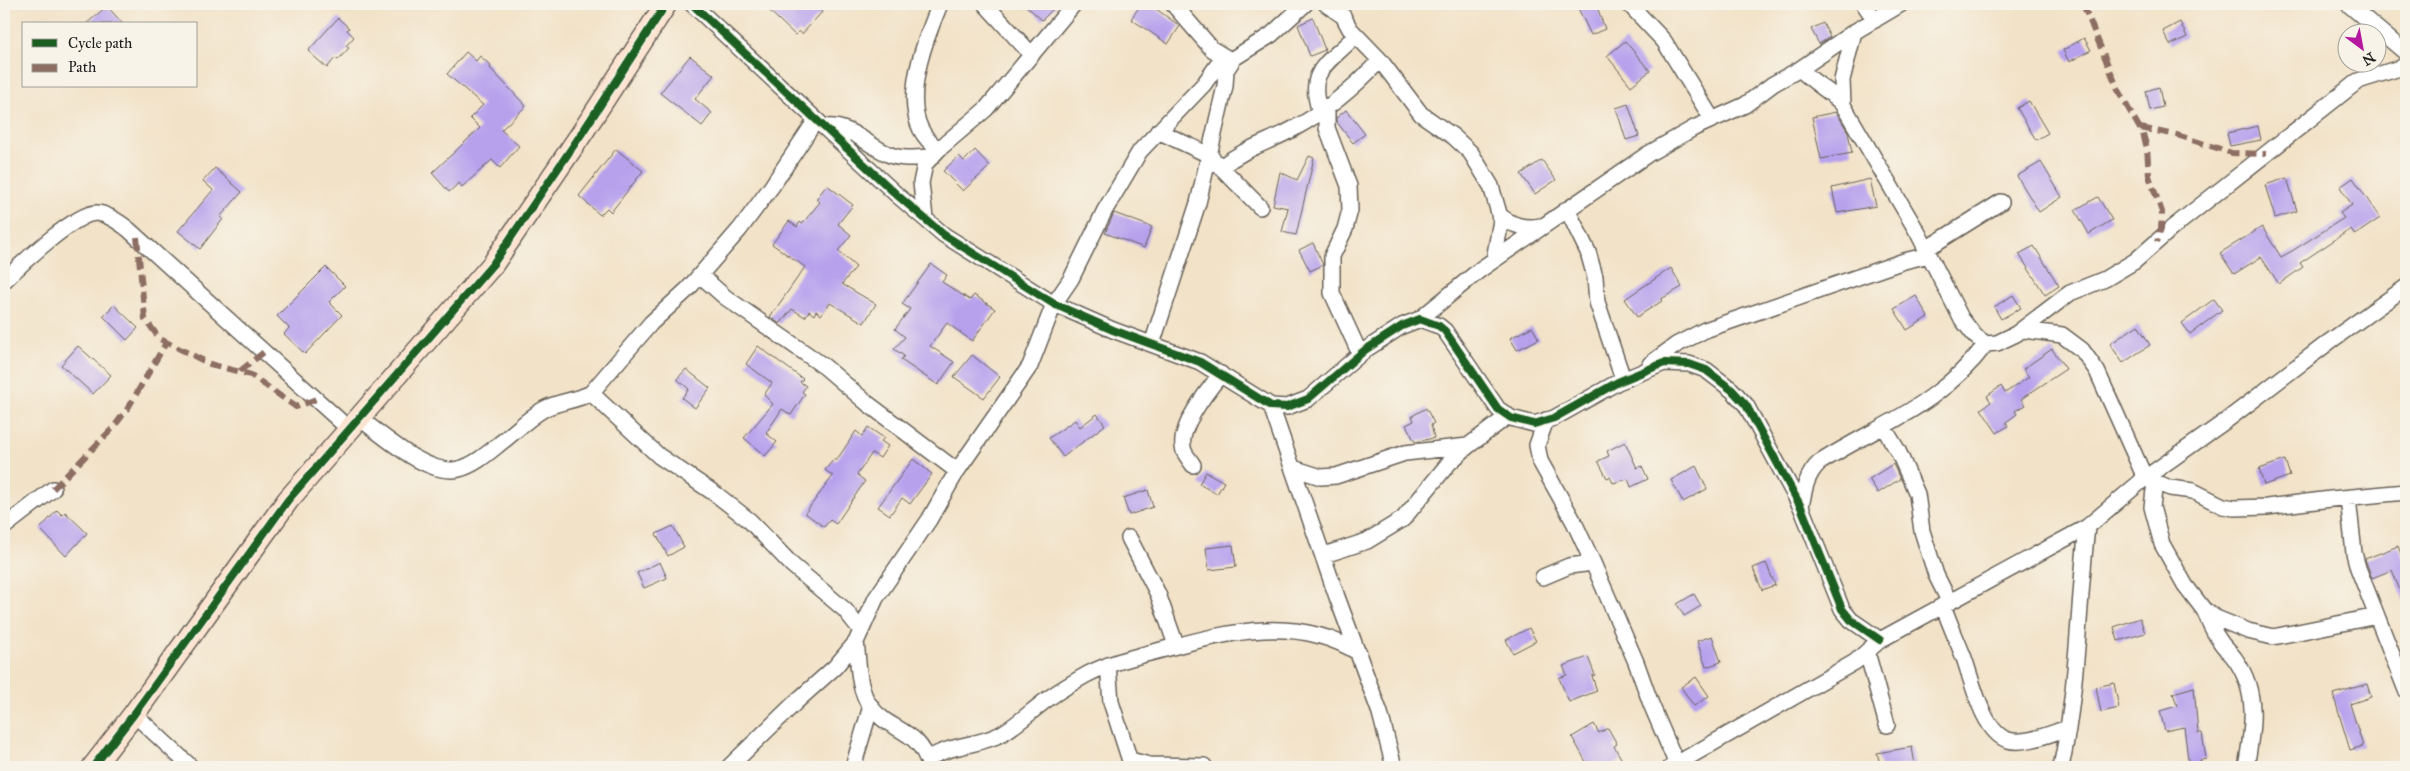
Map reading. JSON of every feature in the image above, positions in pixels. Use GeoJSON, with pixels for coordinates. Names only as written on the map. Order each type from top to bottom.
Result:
{"type":"FeatureCollection","features":[{"type":"Feature","properties":{"kind":"street"},"geometry":{"type":"LineString","coordinates":[[93,767],[134,714],[288,500],[493,264],[582,133],[666,4]]}},
{"type":"Feature","properties":{"kind":"street"},"geometry":{"type":"LineString","coordinates":[[692,4],[820,124],[944,235],[1054,304],[1200,362],[1221,374],[1253,397],[1271,406],[1286,407],[1308,399],[1360,354],[1384,337],[1420,319],[1453,290],[1494,260],[1648,154],[1712,119],[1745,105],[1854,32],[1901,4]]}},
{"type":"Feature","properties":{"kind":"street"},"geometry":{"type":"LineString","coordinates":[[935,153],[926,138],[918,118],[914,95],[917,66],[923,44],[940,4]]}},
{"type":"Feature","properties":{"kind":"street"},"geometry":{"type":"LineString","coordinates":[[985,4],[1032,55]]}},
{"type":"Feature","properties":{"kind":"street"},"geometry":{"type":"LineString","coordinates":[[925,218],[921,183],[925,164],[986,109],[1074,4]]}},
{"type":"Feature","properties":{"kind":"street"},"geometry":{"type":"LineString","coordinates":[[1152,344],[1164,300],[1189,235],[1225,86],[1226,59],[1197,33],[1174,4]]}},
{"type":"Feature","properties":{"kind":"street"},"geometry":{"type":"LineString","coordinates":[[729,767],[835,667],[858,636],[876,598],[929,520],[956,471],[1030,366],[1054,304],[1071,279],[1105,210],[1140,152],[1204,84],[1219,63],[1271,35],[1305,4]]}},
{"type":"Feature","properties":{"kind":"street"},"geometry":{"type":"LineString","coordinates":[[1629,4],[1664,41],[1712,119]]}},
{"type":"Feature","properties":{"kind":"street"},"geometry":{"type":"LineString","coordinates":[[1864,4],[1875,20]]}},
{"type":"Feature","properties":{"kind":"street"},"geometry":{"type":"LineString","coordinates":[[2348,4],[2406,53]]}},
{"type":"Feature","properties":{"kind":"street"},"geometry":{"type":"LineString","coordinates":[[1331,5],[1380,60],[1421,114],[1454,137],[1471,153],[1491,186],[1499,215],[1499,238],[1494,260]]}},
{"type":"Feature","properties":{"kind":"street"},"geometry":{"type":"LineString","coordinates":[[1843,105],[1842,80],[1854,32]]}},
{"type":"Feature","properties":{"kind":"street"},"geometry":{"type":"LineString","coordinates":[[1356,35],[1325,65],[1317,76],[1314,94],[1324,109],[1327,128],[1349,186],[1350,210],[1346,229],[1332,256],[1332,293],[1360,354]]}},
{"type":"Feature","properties":{"kind":"street"},"geometry":{"type":"LineString","coordinates":[[1221,167],[1238,154],[1292,130],[1324,109],[1359,82],[1380,60]]}},
{"type":"Feature","properties":{"kind":"street"},"geometry":{"type":"LineString","coordinates":[[1801,508],[1805,487],[1814,467],[1833,454],[1884,428],[1937,394],[1956,377],[1986,344],[2006,339],[2024,330],[2070,293],[2105,280],[2136,261],[2171,229],[2358,81],[2406,66]]}},
{"type":"Feature","properties":{"kind":"street"},"geometry":{"type":"LineString","coordinates":[[1800,69],[1812,81],[1837,98],[1843,105],[1927,252],[1961,318],[1975,336],[1986,344]]}},
{"type":"Feature","properties":{"kind":"street"},"geometry":{"type":"LineString","coordinates":[[4,281],[79,218],[94,213],[114,219],[128,228],[354,424],[414,458],[434,467],[458,470],[469,466],[494,449],[544,409],[579,400],[591,393],[651,322],[700,275],[740,229],[820,124]]}},
{"type":"Feature","properties":{"kind":"street"},"geometry":{"type":"LineString","coordinates":[[820,124],[848,130],[889,155],[906,158],[935,153]]}},
{"type":"Feature","properties":{"kind":"street"},"geometry":{"type":"LineString","coordinates":[[1158,131],[1209,155],[1260,207]]}},
{"type":"Feature","properties":{"kind":"street"},"geometry":{"type":"LineString","coordinates":[[1642,371],[1676,345],[1705,330],[1927,252],[2000,202]]}},
{"type":"Feature","properties":{"kind":"street"},"geometry":{"type":"LineString","coordinates":[[1567,209],[1588,252],[1595,277],[1597,302],[1623,379]]}},
{"type":"Feature","properties":{"kind":"street"},"geometry":{"type":"LineString","coordinates":[[1499,215],[1514,225],[1524,228],[1543,226]]}},
{"type":"Feature","properties":{"kind":"street"},"geometry":{"type":"LineString","coordinates":[[700,275],[725,297],[825,367],[867,403],[956,471]]}},
{"type":"Feature","properties":{"kind":"street"},"geometry":{"type":"LineString","coordinates":[[1546,420],[1537,445],[1538,454],[1593,563],[1636,662],[1675,766],[1839,672],[1880,640],[2086,527],[2390,297],[2406,287]]}},
{"type":"Feature","properties":{"kind":"street"},"geometry":{"type":"LineString","coordinates":[[1420,319],[1439,326],[1446,331],[1498,409],[1508,416],[1534,424],[1554,418],[1623,379],[1664,363],[1689,364],[1706,370],[1732,390],[1746,404],[1801,508],[1842,608],[1850,620],[1880,640]]}},
{"type":"Feature","properties":{"kind":"street"},"geometry":{"type":"LineString","coordinates":[[2024,330],[2062,335],[2082,350],[2097,371],[2150,480],[2152,507],[2162,544],[2185,585],[2204,610],[2220,642],[2235,658],[2250,687],[2253,724],[2246,767]]}},
{"type":"Feature","properties":{"kind":"street"},"geometry":{"type":"LineString","coordinates":[[1193,465],[1184,451],[1183,440],[1185,430],[1192,414],[1221,374]]}},
{"type":"Feature","properties":{"kind":"street"},"geometry":{"type":"LineString","coordinates":[[591,393],[659,456],[717,495],[750,521],[792,565],[845,610],[858,636],[861,686],[871,706],[890,724],[916,740],[929,763],[938,753],[981,743],[1001,734],[1066,686],[1108,665],[1176,645],[1224,634],[1263,630],[1289,630],[1315,633],[1339,640],[1359,653]]}},
{"type":"Feature","properties":{"kind":"street"},"geometry":{"type":"LineString","coordinates":[[1271,406],[1337,597],[1380,713],[1394,767]]}},
{"type":"Feature","properties":{"kind":"street"},"geometry":{"type":"LineString","coordinates":[[1324,555],[1367,541],[1403,519],[1449,464],[1468,446],[1508,416]]}},
{"type":"Feature","properties":{"kind":"street"},"geometry":{"type":"LineString","coordinates":[[1884,428],[1902,458],[1918,494],[1922,532],[1979,705],[1995,731],[2007,740],[2017,741],[2041,737],[2068,728]]}},
{"type":"Feature","properties":{"kind":"street"},"geometry":{"type":"LineString","coordinates":[[1293,468],[1321,477],[1336,476],[1405,453],[1468,446]]}},
{"type":"Feature","properties":{"kind":"street"},"geometry":{"type":"LineString","coordinates":[[2150,480],[2170,488],[2193,491],[2223,506],[2234,508],[2267,507],[2406,492]]}},
{"type":"Feature","properties":{"kind":"street"},"geometry":{"type":"LineString","coordinates":[[4,527],[53,489]]}},
{"type":"Feature","properties":{"kind":"street"},"geometry":{"type":"LineString","coordinates":[[2348,498],[2354,553],[2406,690]]}},
{"type":"Feature","properties":{"kind":"street"},"geometry":{"type":"LineString","coordinates":[[2061,767],[2068,728],[2078,640],[2080,587],[2086,527]]}},
{"type":"Feature","properties":{"kind":"street"},"geometry":{"type":"LineString","coordinates":[[1129,538],[1158,594],[1176,645]]}},
{"type":"Feature","properties":{"kind":"street"},"geometry":{"type":"LineString","coordinates":[[1543,577],[1569,566],[1593,563]]}},
{"type":"Feature","properties":{"kind":"street"},"geometry":{"type":"LineString","coordinates":[[2204,610],[2216,618],[2248,631],[2273,637],[2377,616]]}},
{"type":"Feature","properties":{"kind":"street"},"geometry":{"type":"LineString","coordinates":[[1867,652],[1887,725]]}},
{"type":"Feature","properties":{"kind":"street"},"geometry":{"type":"LineString","coordinates":[[1108,665],[1110,702],[1131,763],[1204,766]]}},
{"type":"Feature","properties":{"kind":"street"},"geometry":{"type":"LineString","coordinates":[[853,767],[871,706]]}},
{"type":"Feature","properties":{"kind":"street"},"geometry":{"type":"LineString","coordinates":[[134,714],[190,767]]}},
{"type":"Feature","properties":{"kind":"building"},"geometry":{"type":"Polygon","coordinates":[[[762,4],[813,4],[822,12],[802,34],[799,31],[795,35],[762,4]]]}},
{"type":"Feature","properties":{"kind":"building"},"geometry":{"type":"Polygon","coordinates":[[[1024,4],[1058,4],[1042,20],[1024,4]]]}},
{"type":"Feature","properties":{"kind":"building"},"geometry":{"type":"Polygon","coordinates":[[[1141,4],[1149,4],[1180,26],[1168,44],[1131,19],[1141,4]]]}},
{"type":"Feature","properties":{"kind":"building"},"geometry":{"type":"Polygon","coordinates":[[[1576,4],[1596,4],[1605,29],[1591,35],[1576,4]]]}},
{"type":"Feature","properties":{"kind":"building"},"geometry":{"type":"Polygon","coordinates":[[[107,6],[121,22],[88,22],[107,6]]]}},
{"type":"Feature","properties":{"kind":"building"},"geometry":{"type":"Polygon","coordinates":[[[338,18],[349,28],[347,30],[354,37],[346,46],[349,48],[338,60],[335,58],[327,68],[308,51],[338,18]]]}},
{"type":"Feature","properties":{"kind":"building"},"geometry":{"type":"Polygon","coordinates":[[[1313,18],[1325,50],[1310,56],[1298,25],[1313,18]]]}},
{"type":"Feature","properties":{"kind":"building"},"geometry":{"type":"Polygon","coordinates":[[[2180,22],[2187,37],[2170,45],[2163,31],[2180,22]]]}},
{"type":"Feature","properties":{"kind":"building"},"geometry":{"type":"Polygon","coordinates":[[[1823,23],[1830,37],[1819,44],[1811,29],[1823,23]]]}},
{"type":"Feature","properties":{"kind":"building"},"geometry":{"type":"Polygon","coordinates":[[[2084,38],[2091,50],[2069,62],[2063,50],[2084,38]]]}},
{"type":"Feature","properties":{"kind":"building"},"geometry":{"type":"Polygon","coordinates":[[[1625,41],[1650,71],[1631,86],[1607,56],[1625,41]]]}},
{"type":"Feature","properties":{"kind":"building"},"geometry":{"type":"Polygon","coordinates":[[[466,52],[476,61],[480,56],[526,106],[501,130],[519,146],[500,168],[492,160],[462,187],[459,183],[449,192],[432,173],[480,128],[470,118],[483,105],[447,74],[466,52]]]}},
{"type":"Feature","properties":{"kind":"building"},"geometry":{"type":"Polygon","coordinates":[[[690,56],[714,75],[695,99],[712,113],[702,126],[660,93],[690,56]]]}},
{"type":"Feature","properties":{"kind":"building"},"geometry":{"type":"Polygon","coordinates":[[[2159,87],[2163,107],[2150,110],[2146,91],[2159,87]]]}},
{"type":"Feature","properties":{"kind":"building"},"geometry":{"type":"Polygon","coordinates":[[[2029,101],[2048,133],[2036,140],[2017,108],[2029,101]]]}},
{"type":"Feature","properties":{"kind":"building"},"geometry":{"type":"Polygon","coordinates":[[[1628,104],[1639,136],[1626,140],[1616,108],[1628,104]]]}},
{"type":"Feature","properties":{"kind":"building"},"geometry":{"type":"Polygon","coordinates":[[[1346,110],[1365,134],[1353,143],[1336,121],[1336,118],[1346,110]]]}},
{"type":"Feature","properties":{"kind":"building"},"geometry":{"type":"Polygon","coordinates":[[[1836,112],[1848,132],[1852,153],[1821,159],[1812,117],[1836,112]]]}},
{"type":"Feature","properties":{"kind":"building"},"geometry":{"type":"Polygon","coordinates":[[[2258,126],[2261,140],[2230,146],[2227,133],[2258,126]]]}},
{"type":"Feature","properties":{"kind":"building"},"geometry":{"type":"Polygon","coordinates":[[[616,149],[643,171],[611,212],[607,208],[600,215],[579,196],[616,149]]]}},
{"type":"Feature","properties":{"kind":"building"},"geometry":{"type":"Polygon","coordinates":[[[975,150],[990,166],[963,191],[943,171],[959,156],[964,161],[975,150]]]}},
{"type":"Feature","properties":{"kind":"building"},"geometry":{"type":"Polygon","coordinates":[[[1309,156],[1314,158],[1296,235],[1282,232],[1288,208],[1273,205],[1280,172],[1297,180],[1309,156]]]}},
{"type":"Feature","properties":{"kind":"building"},"geometry":{"type":"Polygon","coordinates":[[[1542,160],[1556,180],[1535,194],[1521,174],[1542,160]]]}},
{"type":"Feature","properties":{"kind":"building"},"geometry":{"type":"Polygon","coordinates":[[[2041,162],[2062,197],[2039,212],[2017,176],[2041,162]]]}},
{"type":"Feature","properties":{"kind":"building"},"geometry":{"type":"Polygon","coordinates":[[[215,168],[242,192],[220,217],[223,219],[200,249],[178,231],[213,190],[203,181],[215,168]]]}},
{"type":"Feature","properties":{"kind":"building"},"geometry":{"type":"Polygon","coordinates":[[[2287,178],[2297,211],[2275,218],[2265,185],[2287,178]]]}},
{"type":"Feature","properties":{"kind":"building"},"geometry":{"type":"Polygon","coordinates":[[[2353,178],[2380,218],[2355,235],[2351,229],[2300,263],[2303,267],[2279,284],[2261,257],[2234,274],[2220,253],[2262,227],[2281,257],[2344,218],[2340,213],[2352,205],[2340,187],[2353,178]]]}},
{"type":"Feature","properties":{"kind":"building"},"geometry":{"type":"Polygon","coordinates":[[[1870,179],[1876,206],[1837,213],[1832,188],[1870,179]]]}},
{"type":"Feature","properties":{"kind":"building"},"geometry":{"type":"Polygon","coordinates":[[[827,185],[853,205],[838,224],[851,235],[838,251],[856,267],[842,284],[876,304],[864,323],[830,303],[821,315],[816,311],[814,315],[809,311],[805,317],[792,309],[780,324],[770,317],[805,267],[772,244],[789,221],[797,227],[800,222],[802,224],[820,202],[816,199],[827,185]]]}},
{"type":"Feature","properties":{"kind":"building"},"geometry":{"type":"Polygon","coordinates":[[[2098,197],[2112,220],[2089,234],[2075,210],[2098,197]]]}},
{"type":"Feature","properties":{"kind":"building"},"geometry":{"type":"Polygon","coordinates":[[[1114,213],[1152,227],[1144,248],[1105,233],[1114,213]]]}},
{"type":"Feature","properties":{"kind":"building"},"geometry":{"type":"Polygon","coordinates":[[[1313,243],[1323,265],[1310,271],[1299,250],[1313,243]]]}},
{"type":"Feature","properties":{"kind":"building"},"geometry":{"type":"Polygon","coordinates":[[[2034,246],[2059,286],[2045,295],[2019,254],[2034,246]]]}},
{"type":"Feature","properties":{"kind":"building"},"geometry":{"type":"Polygon","coordinates":[[[931,264],[947,275],[942,282],[970,300],[974,295],[995,309],[972,341],[947,323],[930,346],[954,362],[938,385],[901,360],[904,356],[894,349],[905,337],[895,329],[910,309],[902,304],[931,264]]]}},
{"type":"Feature","properties":{"kind":"building"},"geometry":{"type":"Polygon","coordinates":[[[326,267],[345,286],[329,302],[342,315],[305,354],[284,334],[289,328],[277,316],[326,267]]]}},
{"type":"Feature","properties":{"kind":"building"},"geometry":{"type":"Polygon","coordinates":[[[1671,268],[1682,287],[1661,299],[1662,301],[1637,317],[1625,299],[1671,268]]]}},
{"type":"Feature","properties":{"kind":"building"},"geometry":{"type":"Polygon","coordinates":[[[2013,295],[2021,308],[2001,319],[1994,307],[2013,295]]]}},
{"type":"Feature","properties":{"kind":"building"},"geometry":{"type":"Polygon","coordinates":[[[1916,296],[1928,317],[1907,330],[1894,309],[1916,296]]]}},
{"type":"Feature","properties":{"kind":"building"},"geometry":{"type":"Polygon","coordinates":[[[2214,299],[2222,310],[2190,334],[2182,323],[2214,299]]]}},
{"type":"Feature","properties":{"kind":"building"},"geometry":{"type":"Polygon","coordinates":[[[114,305],[138,328],[127,340],[103,316],[114,305]]]}},
{"type":"Feature","properties":{"kind":"building"},"geometry":{"type":"Polygon","coordinates":[[[2138,325],[2150,345],[2123,363],[2110,344],[2138,325]]]}},
{"type":"Feature","properties":{"kind":"building"},"geometry":{"type":"Polygon","coordinates":[[[1532,327],[1539,339],[1517,350],[1510,338],[1532,327]]]}},
{"type":"Feature","properties":{"kind":"building"},"geometry":{"type":"Polygon","coordinates":[[[78,346],[111,375],[93,394],[61,365],[78,346]]]}},
{"type":"Feature","properties":{"kind":"building"},"geometry":{"type":"Polygon","coordinates":[[[758,346],[803,379],[800,382],[806,386],[802,392],[805,394],[791,415],[782,409],[766,433],[777,442],[765,456],[744,438],[773,404],[764,395],[772,383],[746,364],[758,346]]]}},
{"type":"Feature","properties":{"kind":"building"},"geometry":{"type":"Polygon","coordinates":[[[2052,349],[2066,369],[2021,399],[2025,405],[2015,411],[2017,414],[2006,422],[2008,426],[1997,433],[1981,409],[1991,402],[1987,396],[2001,386],[2005,393],[2029,377],[2023,369],[2052,349]]]}},
{"type":"Feature","properties":{"kind":"building"},"geometry":{"type":"Polygon","coordinates":[[[972,355],[1000,377],[984,398],[954,377],[972,355]]]}},
{"type":"Feature","properties":{"kind":"building"},"geometry":{"type":"Polygon","coordinates":[[[686,369],[710,388],[695,408],[682,398],[689,389],[677,379],[686,369]]]}},
{"type":"Feature","properties":{"kind":"building"},"geometry":{"type":"Polygon","coordinates":[[[1426,408],[1434,423],[1431,425],[1434,438],[1415,442],[1406,425],[1414,421],[1412,416],[1426,408]]]}},
{"type":"Feature","properties":{"kind":"building"},"geometry":{"type":"Polygon","coordinates":[[[1097,414],[1105,425],[1063,457],[1049,438],[1075,420],[1080,427],[1097,414]]]}},
{"type":"Feature","properties":{"kind":"building"},"geometry":{"type":"Polygon","coordinates":[[[868,427],[884,438],[881,441],[888,446],[880,458],[872,453],[857,475],[865,481],[836,524],[830,520],[824,527],[805,513],[833,476],[825,470],[834,459],[836,461],[856,431],[862,436],[868,427]]]}},
{"type":"Feature","properties":{"kind":"building"},"geometry":{"type":"Polygon","coordinates":[[[1625,442],[1637,468],[1642,466],[1648,479],[1631,487],[1628,479],[1613,483],[1610,477],[1607,478],[1598,461],[1609,456],[1607,451],[1625,442]]]}},
{"type":"Feature","properties":{"kind":"building"},"geometry":{"type":"Polygon","coordinates":[[[913,459],[932,474],[910,504],[902,498],[890,515],[878,507],[913,459]]]}},
{"type":"Feature","properties":{"kind":"building"},"geometry":{"type":"Polygon","coordinates":[[[2285,460],[2290,476],[2264,485],[2259,469],[2285,460]]]}},
{"type":"Feature","properties":{"kind":"building"},"geometry":{"type":"Polygon","coordinates":[[[1893,464],[1900,479],[1878,493],[1869,479],[1893,464]]]}},
{"type":"Feature","properties":{"kind":"building"},"geometry":{"type":"Polygon","coordinates":[[[1696,466],[1707,489],[1683,502],[1671,480],[1696,466]]]}},
{"type":"Feature","properties":{"kind":"building"},"geometry":{"type":"Polygon","coordinates":[[[1206,472],[1224,482],[1217,494],[1199,484],[1206,472]]]}},
{"type":"Feature","properties":{"kind":"building"},"geometry":{"type":"Polygon","coordinates":[[[1148,490],[1153,507],[1129,515],[1123,498],[1148,490]]]}},
{"type":"Feature","properties":{"kind":"building"},"geometry":{"type":"Polygon","coordinates":[[[57,510],[62,515],[65,512],[87,533],[66,556],[40,529],[57,510]]]}},
{"type":"Feature","properties":{"kind":"building"},"geometry":{"type":"Polygon","coordinates":[[[673,526],[684,547],[668,556],[656,534],[673,526]]]}},
{"type":"Feature","properties":{"kind":"building"},"geometry":{"type":"Polygon","coordinates":[[[1233,545],[1236,567],[1209,570],[1206,548],[1233,545]]]}},
{"type":"Feature","properties":{"kind":"building"},"geometry":{"type":"Polygon","coordinates":[[[2398,546],[2406,567],[2405,604],[2392,570],[2372,578],[2365,559],[2398,546]]]}},
{"type":"Feature","properties":{"kind":"building"},"geometry":{"type":"Polygon","coordinates":[[[660,562],[667,578],[644,588],[637,573],[660,562]]]}},
{"type":"Feature","properties":{"kind":"building"},"geometry":{"type":"Polygon","coordinates":[[[1766,563],[1775,585],[1762,590],[1753,568],[1766,563]]]}},
{"type":"Feature","properties":{"kind":"building"},"geometry":{"type":"Polygon","coordinates":[[[1694,594],[1701,606],[1684,616],[1677,604],[1694,594]]]}},
{"type":"Feature","properties":{"kind":"building"},"geometry":{"type":"Polygon","coordinates":[[[2140,618],[2145,633],[2118,641],[2114,627],[2140,618]]]}},
{"type":"Feature","properties":{"kind":"building"},"geometry":{"type":"Polygon","coordinates":[[[1529,628],[1536,641],[1513,653],[1506,640],[1529,628]]]}},
{"type":"Feature","properties":{"kind":"building"},"geometry":{"type":"Polygon","coordinates":[[[1712,636],[1721,662],[1706,667],[1697,641],[1712,636]]]}},
{"type":"Feature","properties":{"kind":"building"},"geometry":{"type":"Polygon","coordinates":[[[1588,657],[1595,675],[1592,676],[1597,691],[1569,702],[1559,678],[1567,675],[1563,666],[1588,657]]]}},
{"type":"Feature","properties":{"kind":"building"},"geometry":{"type":"Polygon","coordinates":[[[1696,677],[1709,696],[1694,706],[1681,687],[1696,677]]]}},
{"type":"Feature","properties":{"kind":"building"},"geometry":{"type":"Polygon","coordinates":[[[2114,683],[2119,708],[2101,712],[2096,687],[2114,683]]]}},
{"type":"Feature","properties":{"kind":"building"},"geometry":{"type":"Polygon","coordinates":[[[2367,684],[2371,697],[2350,704],[2363,746],[2350,750],[2333,694],[2367,684]]]}},
{"type":"Feature","properties":{"kind":"building"},"geometry":{"type":"Polygon","coordinates":[[[2194,687],[2198,733],[2202,733],[2206,759],[2200,760],[2201,767],[2189,767],[2184,727],[2165,731],[2160,711],[2177,706],[2173,693],[2194,687]]]}},
{"type":"Feature","properties":{"kind":"building"},"geometry":{"type":"Polygon","coordinates":[[[1594,724],[1599,733],[1608,728],[1617,744],[1614,746],[1622,760],[1608,767],[1589,767],[1572,737],[1594,724]]]}},
{"type":"Feature","properties":{"kind":"building"},"geometry":{"type":"Polygon","coordinates":[[[1912,747],[1915,765],[1881,767],[1877,753],[1912,747]]]}},
{"type":"Feature","properties":{"kind":"marked path"},"geometry":{"type":"LineString","coordinates":[[2083,4],[2119,92],[2143,134],[2147,148],[2149,176],[2162,212],[2161,229],[2157,242]]}},
{"type":"Feature","properties":{"kind":"marked path"},"geometry":{"type":"LineString","coordinates":[[2140,128],[2177,135],[2232,153],[2266,154]]}},
{"type":"Feature","properties":{"kind":"marked path"},"geometry":{"type":"LineString","coordinates":[[137,237],[145,319],[160,339],[210,364],[251,375],[296,407],[316,399]]}},
{"type":"Feature","properties":{"kind":"marked path"},"geometry":{"type":"LineString","coordinates":[[53,489],[113,428],[128,408],[166,343]]}},
{"type":"Feature","properties":{"kind":"marked path"},"geometry":{"type":"LineString","coordinates":[[240,371],[264,352]]}},
{"type":"Feature","properties":{"kind":"cycle path"},"geometry":{"type":"LineString","coordinates":[[93,767],[134,714],[288,500],[493,264],[582,133],[666,4]]}},
{"type":"Feature","properties":{"kind":"cycle path"},"geometry":{"type":"LineString","coordinates":[[692,4],[897,195],[944,235],[1054,304],[1113,330],[1200,362],[1271,406],[1287,407],[1308,399],[1365,350],[1402,326],[1420,319],[1439,326],[1445,331],[1498,409],[1511,418],[1534,424],[1554,418],[1618,382],[1664,363],[1689,364],[1706,370],[1732,390],[1746,405],[1801,507],[1842,609],[1851,620],[1880,640]]}}]}
